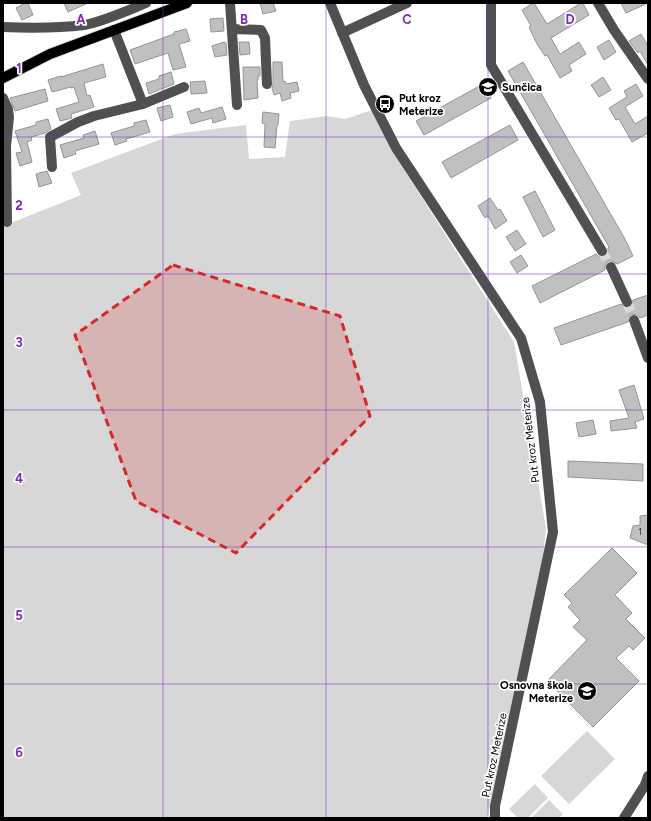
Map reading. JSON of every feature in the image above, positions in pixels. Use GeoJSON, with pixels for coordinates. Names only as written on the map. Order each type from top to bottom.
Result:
{"type":"FeatureCollection","features":[{"type":"Feature","properties":{"kind":"main road"},"geometry":{"type":"LineString","coordinates":[[3,78],[50,54],[187,3]]}},
{"type":"Feature","properties":{"kind":"street"},"geometry":{"type":"LineString","coordinates":[[3,27],[85,25],[118,15],[146,3]]}},
{"type":"Feature","properties":{"kind":"street"},"geometry":{"type":"LineString","coordinates":[[230,3],[237,105]]}},
{"type":"Feature","properties":{"kind":"street","name":"Put kroz Meterize"},"geometry":{"type":"LineString","coordinates":[[330,3],[364,85],[396,148],[522,338],[540,402],[552,532],[495,806],[494,818]]}},
{"type":"Feature","properties":{"kind":"street"},"geometry":{"type":"LineString","coordinates":[[342,33],[407,3]]}},
{"type":"Feature","properties":{"kind":"street"},"geometry":{"type":"LineString","coordinates":[[491,3],[491,65],[602,251]]}},
{"type":"Feature","properties":{"kind":"street"},"geometry":{"type":"LineString","coordinates":[[598,3],[614,30],[648,79]]}},
{"type":"Feature","properties":{"kind":"street"},"geometry":{"type":"LineString","coordinates":[[114,30],[143,104]]}},
{"type":"Feature","properties":{"kind":"street"},"geometry":{"type":"LineString","coordinates":[[232,30],[261,30],[265,38],[267,84]]}},
{"type":"Feature","properties":{"kind":"street"},"geometry":{"type":"LineString","coordinates":[[52,167],[50,137],[78,122],[94,116],[143,104],[184,87]]}},
{"type":"Feature","properties":{"kind":"street"},"geometry":{"type":"LineString","coordinates":[[3,98],[8,109],[9,117],[6,146],[7,222]]}},
{"type":"Feature","properties":{"kind":"street"},"geometry":{"type":"LineString","coordinates":[[611,267],[627,302]]}},
{"type":"Feature","properties":{"kind":"street"},"geometry":{"type":"LineString","coordinates":[[634,320],[648,358]]}},
{"type":"Feature","properties":{"kind":"street"},"geometry":{"type":"LineString","coordinates":[[624,818],[645,785],[648,776]]}},
{"type":"Feature","properties":{"kind":"highlighted area"},"geometry":{"type":"Polygon","coordinates":[[[173,265],[340,316],[370,416],[236,553],[136,501],[75,335],[173,265]]]}},
{"type":"Feature","properties":{"kind":"shaded area"},"geometry":{"type":"Polygon","coordinates":[[[372,110],[392,151],[514,342],[546,528],[542,564],[487,818],[3,818],[3,226],[81,195],[71,173],[175,134],[246,125],[249,159],[285,157],[290,121],[327,116],[345,119],[372,110]]]}},
{"type":"Feature","properties":{"kind":"shaded area"},"geometry":{"type":"Polygon","coordinates":[[[587,731],[615,759],[569,804],[541,776],[587,731]]]}},
{"type":"Feature","properties":{"kind":"shaded area"},"geometry":{"type":"Polygon","coordinates":[[[535,784],[548,798],[528,818],[518,818],[509,809],[535,784]]]}},
{"type":"Feature","properties":{"kind":"shaded area"},"geometry":{"type":"Polygon","coordinates":[[[549,800],[563,814],[559,818],[531,818],[549,800]]]}},
{"type":"Feature","properties":{"kind":"building"},"geometry":{"type":"Polygon","coordinates":[[[28,3],[33,15],[22,20],[16,8],[28,3]]]}},
{"type":"Feature","properties":{"kind":"building"},"geometry":{"type":"Polygon","coordinates":[[[64,3],[88,3],[68,12],[64,3]]]}},
{"type":"Feature","properties":{"kind":"building"},"geometry":{"type":"Polygon","coordinates":[[[260,3],[273,3],[276,11],[263,14],[260,3]]]}},
{"type":"Feature","properties":{"kind":"building"},"geometry":{"type":"Polygon","coordinates":[[[533,3],[547,24],[581,3],[583,3],[589,15],[551,38],[560,54],[579,42],[586,54],[569,65],[572,71],[560,78],[547,55],[545,56],[537,44],[529,27],[531,26],[522,10],[533,3]]]}},
{"type":"Feature","properties":{"kind":"building"},"geometry":{"type":"Polygon","coordinates":[[[621,3],[648,3],[626,13],[621,3]]]}},
{"type":"Feature","properties":{"kind":"building"},"geometry":{"type":"Polygon","coordinates":[[[223,18],[224,31],[211,32],[210,19],[223,18]]]}},
{"type":"Feature","properties":{"kind":"building"},"geometry":{"type":"Polygon","coordinates":[[[186,29],[190,41],[179,44],[186,67],[173,70],[168,53],[135,64],[130,50],[174,34],[174,32],[186,29]]]}},
{"type":"Feature","properties":{"kind":"building"},"geometry":{"type":"Polygon","coordinates":[[[641,34],[648,46],[648,65],[640,51],[638,53],[629,41],[641,34]]]}},
{"type":"Feature","properties":{"kind":"building"},"geometry":{"type":"Polygon","coordinates":[[[609,40],[616,52],[604,60],[597,47],[609,40]]]}},
{"type":"Feature","properties":{"kind":"building"},"geometry":{"type":"Polygon","coordinates":[[[224,42],[226,43],[227,55],[215,57],[212,46],[224,42]]]}},
{"type":"Feature","properties":{"kind":"building"},"geometry":{"type":"Polygon","coordinates":[[[239,42],[249,42],[250,54],[240,55],[239,42]]]}},
{"type":"Feature","properties":{"kind":"building"},"geometry":{"type":"Polygon","coordinates":[[[273,62],[282,62],[283,82],[285,81],[286,84],[297,82],[299,91],[290,93],[291,98],[282,101],[280,93],[274,95],[272,88],[273,62]]]}},
{"type":"Feature","properties":{"kind":"building"},"geometry":{"type":"Polygon","coordinates":[[[523,62],[625,239],[633,256],[617,264],[612,261],[608,261],[605,266],[605,270],[540,303],[532,286],[596,254],[599,257],[605,257],[608,254],[609,247],[508,71],[523,62]]]}},
{"type":"Feature","properties":{"kind":"building"},"geometry":{"type":"Polygon","coordinates":[[[103,64],[106,77],[84,83],[87,96],[90,95],[94,107],[71,114],[72,118],[60,121],[56,109],[79,102],[74,87],[52,92],[48,80],[103,64]]]}},
{"type":"Feature","properties":{"kind":"building"},"geometry":{"type":"Polygon","coordinates":[[[243,67],[260,67],[260,76],[258,76],[257,80],[258,98],[244,100],[243,67]]]}},
{"type":"Feature","properties":{"kind":"building"},"geometry":{"type":"Polygon","coordinates":[[[171,72],[174,84],[149,94],[146,83],[159,79],[159,76],[171,72]]]}},
{"type":"Feature","properties":{"kind":"building"},"geometry":{"type":"Polygon","coordinates":[[[603,77],[611,90],[599,97],[591,85],[603,77]]]}},
{"type":"Feature","properties":{"kind":"building"},"geometry":{"type":"Polygon","coordinates":[[[205,81],[207,93],[191,94],[190,82],[205,81]]]}},
{"type":"Feature","properties":{"kind":"building"},"geometry":{"type":"Polygon","coordinates":[[[483,84],[491,98],[424,135],[416,121],[483,84]]]}},
{"type":"Feature","properties":{"kind":"building"},"geometry":{"type":"Polygon","coordinates":[[[636,84],[643,96],[625,107],[635,124],[648,116],[648,133],[632,142],[619,119],[616,120],[609,108],[627,97],[624,91],[636,84]]]}},
{"type":"Feature","properties":{"kind":"building"},"geometry":{"type":"Polygon","coordinates":[[[45,89],[48,101],[15,111],[10,98],[45,89]]]}},
{"type":"Feature","properties":{"kind":"building"},"geometry":{"type":"Polygon","coordinates":[[[170,105],[173,117],[161,121],[157,108],[170,105]]]}},
{"type":"Feature","properties":{"kind":"building"},"geometry":{"type":"Polygon","coordinates":[[[222,107],[226,119],[213,123],[212,118],[191,124],[187,112],[199,108],[201,113],[222,107]]]}},
{"type":"Feature","properties":{"kind":"building"},"geometry":{"type":"Polygon","coordinates":[[[263,112],[279,114],[275,148],[264,147],[265,124],[262,123],[263,112]]]}},
{"type":"Feature","properties":{"kind":"building"},"geometry":{"type":"Polygon","coordinates":[[[48,119],[51,129],[45,133],[31,137],[32,140],[27,142],[32,162],[20,166],[16,153],[22,152],[15,131],[36,125],[36,122],[48,119]]]}},
{"type":"Feature","properties":{"kind":"building"},"geometry":{"type":"Polygon","coordinates":[[[146,120],[150,132],[126,139],[127,141],[115,145],[111,133],[134,126],[134,123],[146,120]]]}},
{"type":"Feature","properties":{"kind":"building"},"geometry":{"type":"Polygon","coordinates":[[[510,125],[518,140],[451,178],[442,162],[510,125]]]}},
{"type":"Feature","properties":{"kind":"building"},"geometry":{"type":"Polygon","coordinates":[[[95,131],[99,144],[75,151],[76,154],[64,158],[60,145],[84,138],[83,135],[95,131]]]}},
{"type":"Feature","properties":{"kind":"building"},"geometry":{"type":"Polygon","coordinates":[[[47,171],[52,183],[39,187],[36,174],[47,171]]]}},
{"type":"Feature","properties":{"kind":"building"},"geometry":{"type":"Polygon","coordinates":[[[535,191],[555,230],[543,237],[523,197],[535,191]]]}},
{"type":"Feature","properties":{"kind":"building"},"geometry":{"type":"Polygon","coordinates":[[[490,198],[498,210],[500,209],[507,221],[495,229],[488,216],[485,218],[478,206],[490,198]]]}},
{"type":"Feature","properties":{"kind":"building"},"geometry":{"type":"Polygon","coordinates":[[[517,230],[526,244],[515,251],[506,237],[517,230]]]}},
{"type":"Feature","properties":{"kind":"building"},"geometry":{"type":"Polygon","coordinates":[[[521,255],[528,266],[517,273],[510,262],[521,255]]]}},
{"type":"Feature","properties":{"kind":"building"},"geometry":{"type":"Polygon","coordinates":[[[648,295],[648,315],[640,318],[638,315],[632,314],[629,316],[628,322],[561,345],[554,328],[621,304],[624,307],[629,308],[632,305],[633,300],[648,295]]]}},
{"type":"Feature","properties":{"kind":"building"},"geometry":{"type":"Polygon","coordinates":[[[634,385],[644,419],[635,422],[637,428],[611,431],[610,421],[629,418],[619,390],[634,385]]]}},
{"type":"Feature","properties":{"kind":"building"},"geometry":{"type":"Polygon","coordinates":[[[593,420],[596,434],[579,437],[576,423],[593,420]]]}},
{"type":"Feature","properties":{"kind":"building"},"geometry":{"type":"Polygon","coordinates":[[[568,461],[643,464],[643,481],[568,477],[568,461]]]}},
{"type":"Feature","properties":{"kind":"building"},"geometry":{"type":"Polygon","coordinates":[[[648,515],[648,545],[630,538],[633,526],[640,525],[640,516],[648,515]]]}},
{"type":"Feature","properties":{"kind":"building"},"geometry":{"type":"Polygon","coordinates":[[[612,548],[637,573],[615,595],[632,613],[626,619],[645,638],[633,650],[629,646],[616,658],[639,681],[593,727],[547,681],[587,640],[573,627],[580,620],[568,607],[572,603],[564,595],[612,548]]]}},
{"type":"Feature","properties":{"kind":"tunnel"},"geometry":{"type":"LineString","coordinates":[[602,251],[611,267]]}},
{"type":"Feature","properties":{"kind":"tunnel"},"geometry":{"type":"LineString","coordinates":[[627,302],[634,320]]}},
{"type":"Feature","properties":{"kind":"place","name":"Sunčica"},"geometry":{"type":"Point","coordinates":[488,87]}},
{"type":"Feature","properties":{"kind":"place","name":"Put kroz Meterize"},"geometry":{"type":"Point","coordinates":[385,104]}},
{"type":"Feature","properties":{"kind":"place","name":"Osnovna škola Meterize"},"geometry":{"type":"Point","coordinates":[587,691]}}]}
